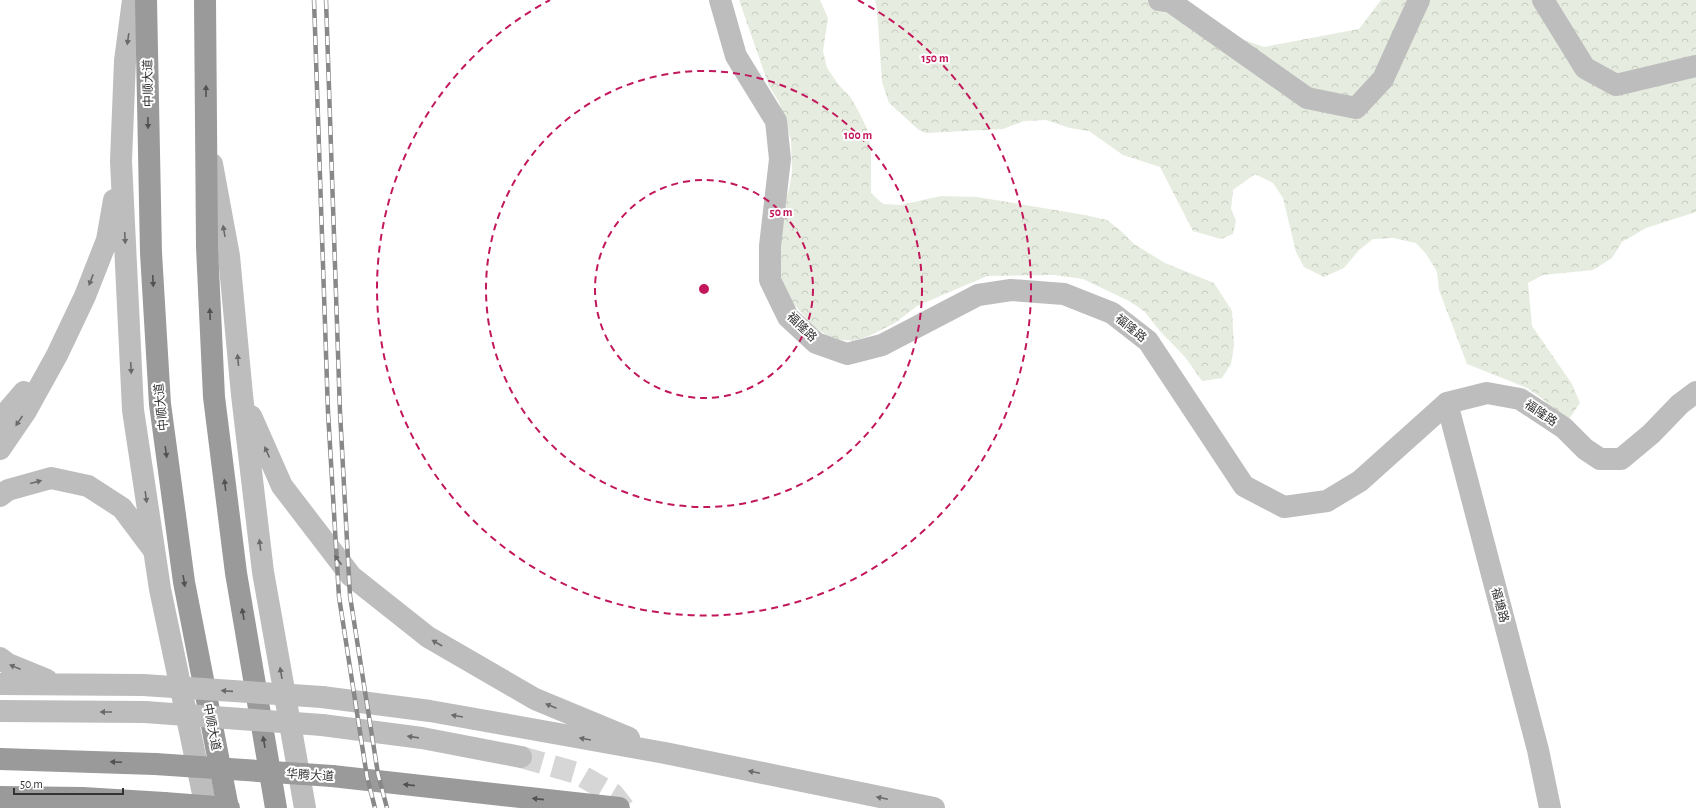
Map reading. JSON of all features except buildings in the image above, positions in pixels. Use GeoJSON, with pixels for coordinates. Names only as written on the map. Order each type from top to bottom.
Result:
{"type":"FeatureCollection","features":[{"type":"Feature","properties":{"kind":"highway","name":"中顺大道"},"geometry":{"type":"LineString","coordinates":[[146,0],[151,253],[160,404],[184,582],[229,808]]}},
{"type":"Feature","properties":{"kind":"highway"},"geometry":{"type":"LineString","coordinates":[[205,0],[208,247],[214,397],[236,573],[276,808]]}},
{"type":"Feature","properties":{"kind":"highway","name":"华腾大道"},"geometry":{"type":"LineString","coordinates":[[0,759],[155,764],[332,776],[619,808]]}},
{"type":"Feature","properties":{"kind":"highway"},"geometry":{"type":"LineString","coordinates":[[0,797],[83,798],[229,808]]}},
{"type":"Feature","properties":{"kind":"main road"},"geometry":{"type":"LineString","coordinates":[[133,0],[125,61],[121,161],[133,410],[160,589],[206,808]]}},
{"type":"Feature","properties":{"kind":"main road","name":"福隆路"},"geometry":{"type":"LineString","coordinates":[[720,0],[736,56],[776,121],[780,159],[770,246],[770,280],[788,317],[816,343],[846,354],[882,345],[978,295],[1011,290],[1064,294],[1112,313],[1148,341],[1244,486],[1284,507],[1327,501],[1360,481],[1447,403],[1488,393],[1520,399],[1564,428],[1585,449],[1600,459],[1621,459],[1651,434],[1680,404],[1696,392]]}},
{"type":"Feature","properties":{"kind":"main road"},"geometry":{"type":"LineString","coordinates":[[1159,0],[1171,2],[1307,98],[1356,108],[1383,79],[1419,0]]}},
{"type":"Feature","properties":{"kind":"main road"},"geometry":{"type":"LineString","coordinates":[[1543,0],[1585,68],[1616,85],[1696,66]]}},
{"type":"Feature","properties":{"kind":"main road"},"geometry":{"type":"LineString","coordinates":[[206,130],[229,256],[242,395],[263,572],[305,808]]}},
{"type":"Feature","properties":{"kind":"main road"},"geometry":{"type":"LineString","coordinates":[[0,449],[26,411],[57,355],[85,296],[107,240],[121,161]]}},
{"type":"Feature","properties":{"kind":"main road"},"geometry":{"type":"LineString","coordinates":[[0,420],[57,355]]}},
{"type":"Feature","properties":{"kind":"main road"},"geometry":{"type":"LineString","coordinates":[[242,395],[282,486],[351,576],[428,638],[529,695],[665,753]]}},
{"type":"Feature","properties":{"kind":"main road","name":"福塘路"},"geometry":{"type":"LineString","coordinates":[[1447,403],[1538,750],[1550,808]]}},
{"type":"Feature","properties":{"kind":"main road"},"geometry":{"type":"LineString","coordinates":[[0,496],[8,490],[51,478],[88,486],[122,508],[154,551]]}},
{"type":"Feature","properties":{"kind":"main road"},"geometry":{"type":"LineString","coordinates":[[0,658],[8,664],[58,684]]}},
{"type":"Feature","properties":{"kind":"main road"},"geometry":{"type":"LineString","coordinates":[[0,684],[143,685],[322,697],[430,711],[665,753],[934,808]]}},
{"type":"Feature","properties":{"kind":"main road"},"geometry":{"type":"LineString","coordinates":[[0,712],[145,712],[322,725],[422,738],[521,757]]}},
{"type":"Feature","properties":{"kind":"green space"},"geometry":{"type":"Polygon","coordinates":[[[739,0],[820,0],[828,18],[823,51],[827,68],[838,84],[851,98],[867,129],[871,151],[871,193],[883,204],[900,205],[941,196],[977,197],[1107,220],[1134,244],[1165,263],[1214,283],[1232,311],[1234,345],[1231,364],[1222,378],[1202,381],[1185,357],[1159,330],[1145,312],[1131,302],[1083,279],[1054,275],[987,276],[917,306],[895,323],[869,336],[853,341],[832,339],[814,327],[785,294],[777,266],[784,202],[789,190],[792,172],[791,140],[779,102],[769,86],[739,0]]]}},
{"type":"Feature","properties":{"kind":"green space"},"geometry":{"type":"Polygon","coordinates":[[[875,0],[1152,0],[1174,15],[1264,47],[1359,29],[1381,0],[1696,0],[1696,212],[1646,228],[1622,242],[1612,258],[1593,270],[1543,275],[1528,283],[1532,326],[1572,384],[1580,403],[1569,419],[1553,411],[1543,399],[1527,388],[1467,364],[1439,290],[1437,272],[1427,255],[1416,243],[1393,238],[1373,239],[1359,250],[1344,268],[1324,277],[1304,267],[1296,252],[1283,198],[1273,183],[1255,174],[1233,190],[1231,209],[1236,221],[1233,234],[1221,239],[1193,231],[1160,167],[1123,155],[1089,131],[1070,128],[1046,120],[1024,121],[1003,129],[926,133],[919,130],[889,103],[882,82],[877,9],[875,0]]]}},
{"type":"Feature","properties":{"kind":"tunnel"},"geometry":{"type":"LineString","coordinates":[[521,757],[577,773],[613,794],[624,808]]}},
{"type":"Feature","properties":{"kind":"railway"},"geometry":{"type":"LineString","coordinates":[[314,0],[328,412],[339,597],[367,777],[375,808]]}},
{"type":"Feature","properties":{"kind":"railway"},"geometry":{"type":"LineString","coordinates":[[326,0],[340,412],[350,596],[378,774],[387,808]]}}]}
